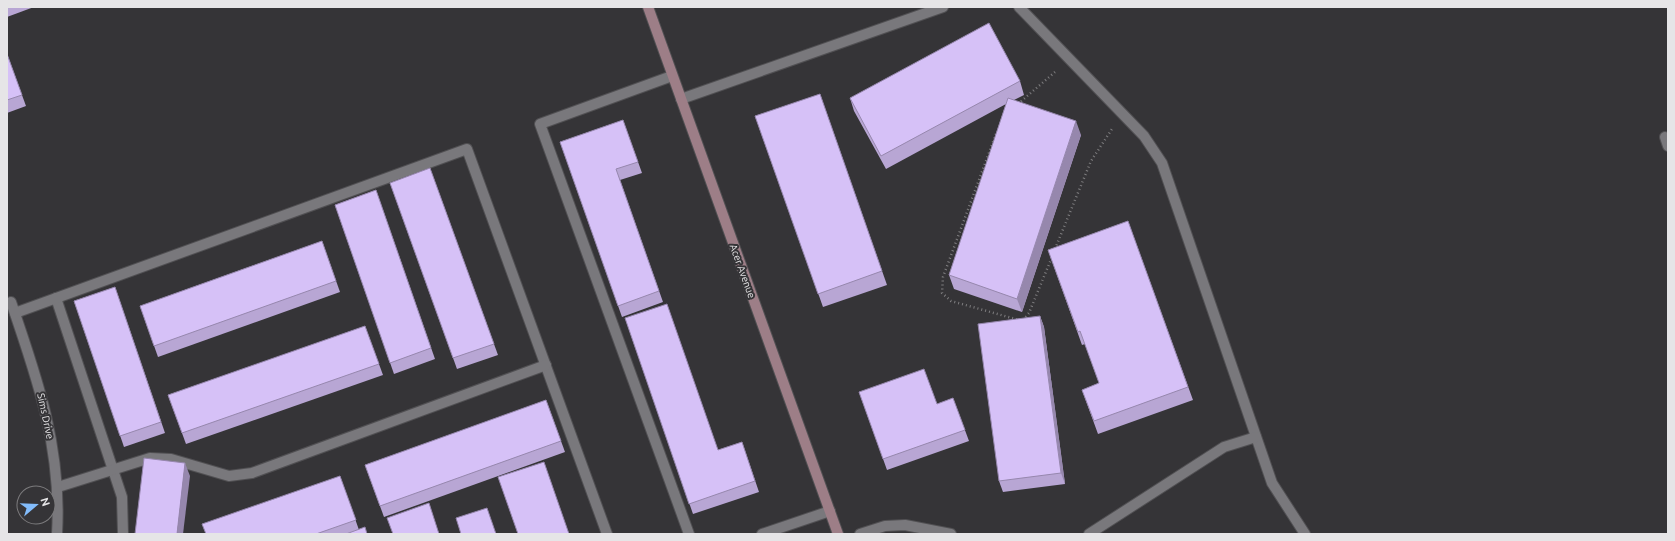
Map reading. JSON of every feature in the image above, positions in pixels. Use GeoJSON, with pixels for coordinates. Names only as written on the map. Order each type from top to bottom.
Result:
{"type":"FeatureCollection","features":[{"type":"Feature","properties":{"kind":"street","name":"Acer Avenue"},"geometry":{"type":"LineString","coordinates":[[648,7],[838,534]]}},
{"type":"Feature","properties":{"kind":"street"},"geometry":{"type":"LineString","coordinates":[[681,99],[943,7]]}},
{"type":"Feature","properties":{"kind":"street"},"geometry":{"type":"LineString","coordinates":[[1019,7],[1144,136],[1162,163],[1272,483],[1305,534]]}},
{"type":"Feature","properties":{"kind":"street"},"geometry":{"type":"LineString","coordinates":[[672,76],[540,124],[689,534]]}},
{"type":"Feature","properties":{"kind":"street"},"geometry":{"type":"LineString","coordinates":[[15,313],[466,149],[607,534]]}},
{"type":"Feature","properties":{"kind":"street"},"geometry":{"type":"LineString","coordinates":[[56,298],[114,469],[122,497],[123,534]]}},
{"type":"Feature","properties":{"kind":"street","name":"Sims Drive"},"geometry":{"type":"LineString","coordinates":[[11,302],[37,379],[55,462],[59,505],[57,534]]}},
{"type":"Feature","properties":{"kind":"street"},"geometry":{"type":"LineString","coordinates":[[58,487],[150,458],[171,459],[229,476],[252,473],[546,365]]}},
{"type":"Feature","properties":{"kind":"street"},"geometry":{"type":"LineString","coordinates":[[1088,534],[1224,446],[1256,438]]}},
{"type":"Feature","properties":{"kind":"street"},"geometry":{"type":"LineString","coordinates":[[762,534],[830,511]]}},
{"type":"Feature","properties":{"kind":"street"},"geometry":{"type":"LineString","coordinates":[[860,534],[885,526],[905,525],[951,534]]}},
{"type":"Feature","properties":{"kind":"path"},"geometry":{"type":"LineString","coordinates":[[1014,106],[1019,104],[1069,59]]}},
{"type":"Feature","properties":{"kind":"path"},"geometry":{"type":"LineString","coordinates":[[998,129],[943,277],[942,293],[951,301],[1022,321],[1032,307],[1091,161],[1123,114]]}},
{"type":"Feature","properties":{"kind":"building"},"geometry":{"type":"Polygon","coordinates":[[[989,23],[1020,81],[881,156],[850,98],[989,23]]]}},
{"type":"Feature","properties":{"kind":"building"},"geometry":{"type":"Polygon","coordinates":[[[7,54],[22,95],[7,100],[7,54]]]}},
{"type":"Feature","properties":{"kind":"building"},"geometry":{"type":"Polygon","coordinates":[[[820,94],[882,271],[818,294],[755,116],[820,94]]]}},
{"type":"Feature","properties":{"kind":"building"},"geometry":{"type":"Polygon","coordinates":[[[1008,98],[1076,121],[1017,299],[949,275],[1008,98]]]}},
{"type":"Feature","properties":{"kind":"building"},"geometry":{"type":"Polygon","coordinates":[[[623,120],[638,162],[616,169],[659,291],[618,306],[560,142],[623,120]]]}},
{"type":"Feature","properties":{"kind":"building"},"geometry":{"type":"Polygon","coordinates":[[[430,168],[494,344],[453,358],[390,183],[430,168]]]}},
{"type":"Feature","properties":{"kind":"building"},"geometry":{"type":"Polygon","coordinates":[[[376,190],[431,348],[390,363],[335,205],[376,190]]]}},
{"type":"Feature","properties":{"kind":"building"},"geometry":{"type":"Polygon","coordinates":[[[1128,221],[1188,387],[1094,421],[1082,390],[1099,383],[1080,331],[1078,332],[1048,250],[1128,221]]]}},
{"type":"Feature","properties":{"kind":"building"},"geometry":{"type":"Polygon","coordinates":[[[322,241],[336,281],[154,346],[140,306],[322,241]]]}},
{"type":"Feature","properties":{"kind":"building"},"geometry":{"type":"Polygon","coordinates":[[[115,287],[161,422],[120,436],[74,301],[115,287]]]}},
{"type":"Feature","properties":{"kind":"building"},"geometry":{"type":"Polygon","coordinates":[[[667,304],[718,450],[742,442],[755,481],[689,504],[625,318],[667,304]]]}},
{"type":"Feature","properties":{"kind":"building"},"geometry":{"type":"Polygon","coordinates":[[[1040,316],[1061,473],[999,481],[978,324],[1040,316]]]}},
{"type":"Feature","properties":{"kind":"building"},"geometry":{"type":"Polygon","coordinates":[[[365,326],[379,364],[182,433],[168,395],[365,326]]]}},
{"type":"Feature","properties":{"kind":"building"},"geometry":{"type":"Polygon","coordinates":[[[924,369],[937,404],[953,398],[965,430],[883,459],[859,392],[924,369]]]}},
{"type":"Feature","properties":{"kind":"building"},"geometry":{"type":"Polygon","coordinates":[[[546,400],[561,441],[380,506],[365,465],[546,400]]]}},
{"type":"Feature","properties":{"kind":"building"},"geometry":{"type":"Polygon","coordinates":[[[144,458],[185,463],[177,534],[135,534],[144,458]]]}},
{"type":"Feature","properties":{"kind":"building"},"geometry":{"type":"Polygon","coordinates":[[[544,462],[569,534],[518,534],[498,477],[544,462]]]}},
{"type":"Feature","properties":{"kind":"building"},"geometry":{"type":"Polygon","coordinates":[[[340,476],[356,520],[316,534],[206,534],[202,524],[340,476]]]}},
{"type":"Feature","properties":{"kind":"building"},"geometry":{"type":"Polygon","coordinates":[[[429,503],[439,534],[393,534],[387,518],[429,503]]]}},
{"type":"Feature","properties":{"kind":"building"},"geometry":{"type":"Polygon","coordinates":[[[487,508],[496,534],[461,534],[456,518],[487,508]]]}},
{"type":"Feature","properties":{"kind":"building"},"geometry":{"type":"Polygon","coordinates":[[[365,527],[367,534],[346,534],[365,527]]]}}]}
